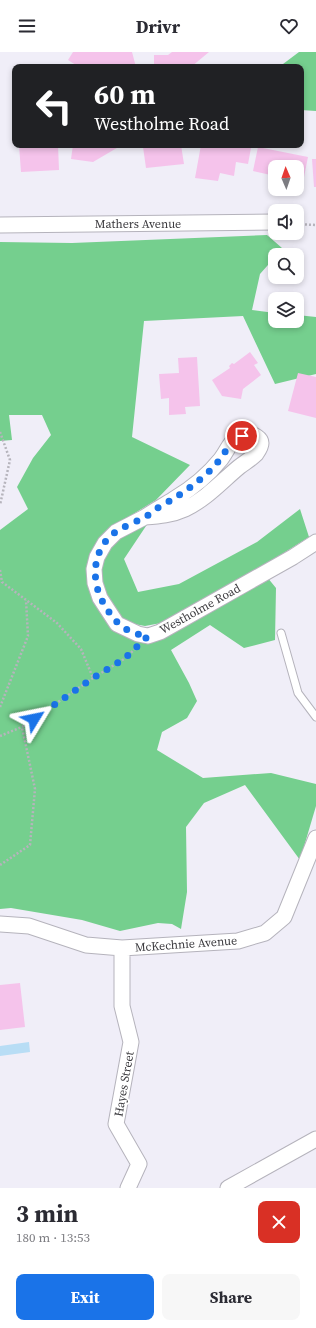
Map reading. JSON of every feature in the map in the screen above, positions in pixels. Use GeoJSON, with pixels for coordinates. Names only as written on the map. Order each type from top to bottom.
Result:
{"type":"FeatureCollection","features":[{"type":"Feature","properties":{"kind":"street","name":"Mathers Avenue"},"geometry":{"type":"LineString","coordinates":[[0,225],[268,222]]}},
{"type":"Feature","properties":{"kind":"street","name":"Westholme Road"},"geometry":{"type":"LineString","coordinates":[[145,517],[162,516],[184,509],[200,500],[238,467],[255,455],[260,448],[260,439],[250,434],[235,438],[220,459],[194,484],[174,500],[116,532],[105,543],[97,557],[94,569],[95,583],[100,598],[118,624],[138,634],[148,636],[160,632],[293,557],[316,542]]}},
{"type":"Feature","properties":{"kind":"street","name":"McKechnie Avenue"},"geometry":{"type":"LineString","coordinates":[[0,924],[29,926],[86,946],[122,948],[238,941],[265,933],[284,917],[316,838]]}},
{"type":"Feature","properties":{"kind":"street","name":"Hayes Street"},"geometry":{"type":"LineString","coordinates":[[122,948],[122,1006],[131,1042],[116,1124],[139,1164],[128,1188]]}},
{"type":"Feature","properties":{"kind":"street"},"geometry":{"type":"LineString","coordinates":[[228,1188],[316,1139]]}},
{"type":"Feature","properties":{"kind":"lane"},"geometry":{"type":"LineString","coordinates":[[281,633],[298,693],[316,717]]}},
{"type":"Feature","properties":{"kind":"path"},"geometry":{"type":"LineString","coordinates":[[304,224],[316,225]]}},
{"type":"Feature","properties":{"kind":"path"},"geometry":{"type":"LineString","coordinates":[[0,432],[10,460],[0,505]]}},
{"type":"Feature","properties":{"kind":"path"},"geometry":{"type":"LineString","coordinates":[[0,570],[2,582],[57,623],[81,649],[93,678]]}},
{"type":"Feature","properties":{"kind":"path"},"geometry":{"type":"LineString","coordinates":[[0,708],[28,636],[26,600]]}},
{"type":"Feature","properties":{"kind":"path"},"geometry":{"type":"LineString","coordinates":[[0,736],[22,727],[93,678],[124,659],[148,636]]}},
{"type":"Feature","properties":{"kind":"path"},"geometry":{"type":"LineString","coordinates":[[0,865],[30,845],[35,789],[22,727]]}},
{"type":"Feature","properties":{"kind":"green space"},"geometry":{"type":"Polygon","coordinates":[[[299,52],[316,52],[316,111],[304,110],[304,64],[283,64],[299,52]]]}},
{"type":"Feature","properties":{"kind":"green space"},"geometry":{"type":"Polygon","coordinates":[[[267,235],[268,240],[273,240],[282,248],[268,248],[268,265],[260,274],[252,310],[268,312],[268,328],[304,328],[304,316],[316,317],[316,374],[275,384],[243,316],[144,321],[132,437],[190,465],[156,500],[109,529],[89,564],[129,636],[142,643],[149,643],[267,577],[276,588],[275,640],[244,648],[210,625],[171,650],[197,701],[187,718],[162,732],[157,750],[203,778],[271,773],[316,784],[316,806],[300,860],[245,785],[204,803],[186,827],[187,892],[181,929],[172,924],[158,923],[120,931],[82,920],[11,908],[0,909],[0,530],[28,509],[17,487],[33,458],[51,435],[42,415],[9,415],[12,440],[0,441],[0,242],[72,243],[267,235]]]}},
{"type":"Feature","properties":{"kind":"green space"},"geometry":{"type":"Polygon","coordinates":[[[300,509],[309,537],[260,568],[192,605],[176,616],[161,623],[145,626],[129,623],[112,610],[100,581],[102,562],[110,545],[124,533],[148,523],[124,559],[138,592],[179,584],[257,542],[300,509]]]}},
{"type":"Feature","properties":{"kind":"water"},"geometry":{"type":"Polygon","coordinates":[[[29,1042],[30,1052],[0,1056],[0,1046],[29,1042]]]}},
{"type":"Feature","properties":{"kind":"building"},"geometry":{"type":"Polygon","coordinates":[[[73,52],[132,52],[135,64],[74,64],[68,60],[73,52]]]}},
{"type":"Feature","properties":{"kind":"building"},"geometry":{"type":"Polygon","coordinates":[[[172,52],[209,52],[195,64],[154,64],[154,55],[168,55],[172,52]]]}},
{"type":"Feature","properties":{"kind":"building"},"geometry":{"type":"Polygon","coordinates":[[[19,148],[58,148],[59,170],[21,172],[19,148]]]}},
{"type":"Feature","properties":{"kind":"building"},"geometry":{"type":"Polygon","coordinates":[[[73,148],[117,148],[93,162],[71,159],[73,148]]]}},
{"type":"Feature","properties":{"kind":"building"},"geometry":{"type":"Polygon","coordinates":[[[143,148],[181,148],[184,164],[146,168],[143,148]]]}},
{"type":"Feature","properties":{"kind":"building"},"geometry":{"type":"Polygon","coordinates":[[[200,148],[251,148],[248,164],[236,162],[234,176],[220,173],[218,181],[195,178],[200,148]]]}},
{"type":"Feature","properties":{"kind":"building"},"geometry":{"type":"Polygon","coordinates":[[[258,148],[308,157],[304,177],[304,160],[268,160],[268,174],[253,171],[258,148]]]}},
{"type":"Feature","properties":{"kind":"building"},"geometry":{"type":"Polygon","coordinates":[[[312,159],[316,159],[316,187],[314,187],[312,159]]]}},
{"type":"Feature","properties":{"kind":"building"},"geometry":{"type":"Polygon","coordinates":[[[250,352],[258,363],[254,365],[261,375],[243,389],[241,399],[222,396],[212,380],[230,368],[229,366],[232,363],[234,364],[250,352]]]}},
{"type":"Feature","properties":{"kind":"building"},"geometry":{"type":"Polygon","coordinates":[[[197,357],[200,406],[185,407],[186,414],[169,415],[169,398],[161,399],[159,374],[179,373],[178,358],[197,357]]]}},
{"type":"Feature","properties":{"kind":"building"},"geometry":{"type":"Polygon","coordinates":[[[298,373],[316,377],[316,418],[288,411],[298,373]]]}},
{"type":"Feature","properties":{"kind":"building"},"geometry":{"type":"Polygon","coordinates":[[[20,983],[25,1027],[0,1030],[0,985],[20,983]]]}},
{"type":"Feature","properties":{"kind":"route"},"geometry":{"type":"LineString","coordinates":[[34,719],[93,678],[124,659],[148,636],[138,634],[118,624],[100,598],[95,583],[94,569],[97,557],[105,543],[116,532],[174,500],[190,488],[220,459],[235,438],[242,436]]}}]}
